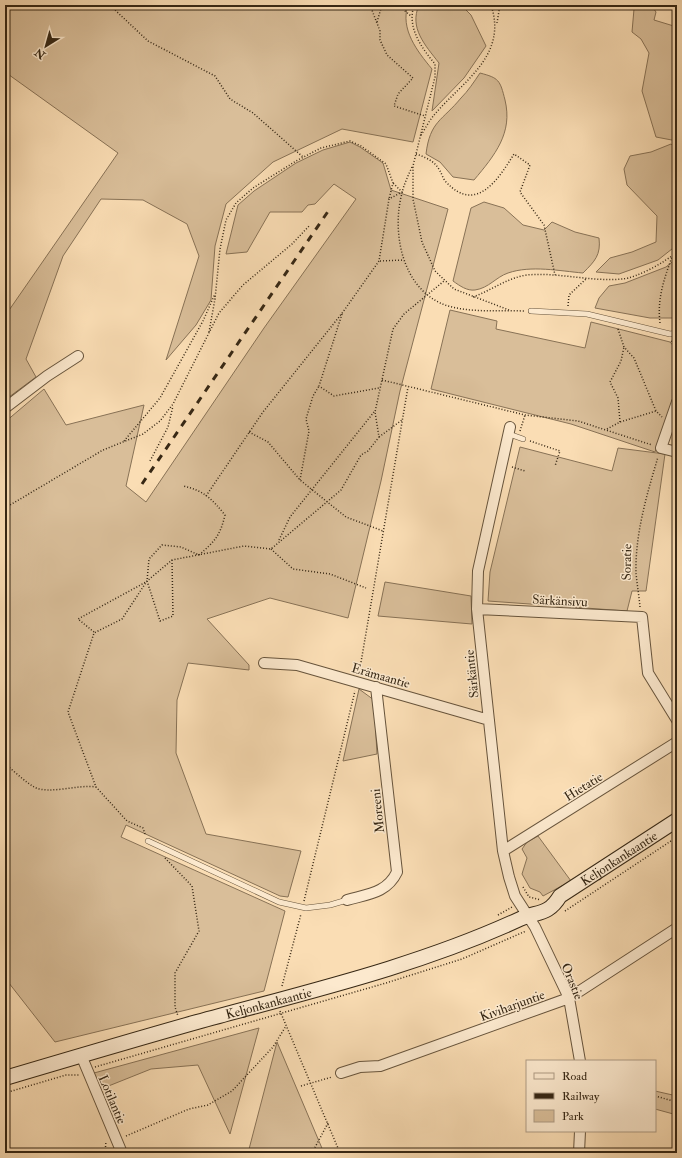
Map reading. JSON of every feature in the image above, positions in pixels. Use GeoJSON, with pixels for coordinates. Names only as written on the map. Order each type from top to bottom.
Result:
{"type":"FeatureCollection","features":[{"type":"Feature","properties":{"kind":"main road","name":"Keljonkankaantie"},"geometry":{"type":"LineString","coordinates":[[5,1078],[182,1026],[279,1007],[479,938],[527,915],[537,915],[546,910],[555,904],[560,896],[677,820]]}},
{"type":"Feature","properties":{"kind":"main road","name":"Keljonkankaantie"},"geometry":{"type":"LineString","coordinates":[[527,915],[532,908],[550,897],[560,896]]}},
{"type":"Feature","properties":{"kind":"street"},"geometry":{"type":"LineString","coordinates":[[5,408],[47,376],[78,356]]}},
{"type":"Feature","properties":{"kind":"street"},"geometry":{"type":"LineString","coordinates":[[677,402],[661,448],[677,452]]}},
{"type":"Feature","properties":{"kind":"street","name":"Särkäntie"},"geometry":{"type":"LineString","coordinates":[[515,435],[478,571],[477,609],[503,851],[509,877],[519,903],[527,915]]}},
{"type":"Feature","properties":{"kind":"street","name":"Särkänsivu"},"geometry":{"type":"LineString","coordinates":[[477,609],[642,617]]}},
{"type":"Feature","properties":{"kind":"street"},"geometry":{"type":"LineString","coordinates":[[642,617],[648,673],[677,720]]}},
{"type":"Feature","properties":{"kind":"street","name":"Erämaantie"},"geometry":{"type":"LineString","coordinates":[[264,663],[297,665],[489,720]]}},
{"type":"Feature","properties":{"kind":"street","name":"Moreeni"},"geometry":{"type":"LineString","coordinates":[[347,900],[384,889],[392,882],[397,872],[376,687]]}},
{"type":"Feature","properties":{"kind":"street","name":"Hietatie"},"geometry":{"type":"LineString","coordinates":[[503,851],[677,742]]}},
{"type":"Feature","properties":{"kind":"street","name":"Orastie"},"geometry":{"type":"LineString","coordinates":[[527,915],[535,927],[569,998],[580,1060]]}},
{"type":"Feature","properties":{"kind":"street","name":"Kiviharjuntie"},"geometry":{"type":"LineString","coordinates":[[342,1073],[360,1067],[380,1066],[569,998],[677,928]]}},
{"type":"Feature","properties":{"kind":"street","name":"Lotilantie"},"geometry":{"type":"LineString","coordinates":[[81,1055],[122,1153]]}},
{"type":"Feature","properties":{"kind":"street"},"geometry":{"type":"LineString","coordinates":[[578,1153],[580,1132]]}},
{"type":"Feature","properties":{"kind":"lane"},"geometry":{"type":"LineString","coordinates":[[531,311],[587,314],[677,337]]}},
{"type":"Feature","properties":{"kind":"lane"},"geometry":{"type":"LineString","coordinates":[[670,334],[677,333]]}},
{"type":"Feature","properties":{"kind":"lane"},"geometry":{"type":"LineString","coordinates":[[148,841],[279,902],[302,907],[330,905],[347,900]]}},
{"type":"Feature","properties":{"kind":"path"},"geometry":{"type":"LineString","coordinates":[[112,5],[114,10],[148,41],[215,76],[230,99],[253,113],[302,157]]}},
{"type":"Feature","properties":{"kind":"path"},"geometry":{"type":"LineString","coordinates":[[370,5],[377,23],[380,40],[387,55],[413,78],[398,94],[394,106],[425,116]]}},
{"type":"Feature","properties":{"kind":"path"},"geometry":{"type":"LineString","coordinates":[[377,23],[382,5]]}},
{"type":"Feature","properties":{"kind":"path"},"geometry":{"type":"LineString","coordinates":[[398,5],[411,16]]}},
{"type":"Feature","properties":{"kind":"path"},"geometry":{"type":"LineString","coordinates":[[414,5],[411,16],[415,34],[425,52],[435,64],[434,77],[416,154],[402,192],[398,230],[404,260],[415,283],[427,295],[447,306],[476,312],[509,310],[531,311]]}},
{"type":"Feature","properties":{"kind":"path"},"geometry":{"type":"LineString","coordinates":[[491,5],[496,26]]}},
{"type":"Feature","properties":{"kind":"path"},"geometry":{"type":"LineString","coordinates":[[420,137],[434,115],[481,65],[490,52],[500,5]]}},
{"type":"Feature","properties":{"kind":"path"},"geometry":{"type":"LineString","coordinates":[[208,334],[216,292],[220,249],[226,220],[236,203],[254,188],[302,157],[321,148],[350,141],[361,146],[386,164],[393,183],[402,192]]}},
{"type":"Feature","properties":{"kind":"path"},"geometry":{"type":"LineString","coordinates":[[416,154],[430,160],[439,169],[444,180],[456,191],[472,196],[486,191],[502,173],[514,154],[530,165],[520,192],[544,225],[556,275]]}},
{"type":"Feature","properties":{"kind":"path"},"geometry":{"type":"LineString","coordinates":[[412,166],[413,199],[422,242],[435,270],[444,281],[454,289],[509,310]]}},
{"type":"Feature","properties":{"kind":"path"},"geometry":{"type":"LineString","coordinates":[[206,496],[249,432],[343,312],[380,261],[389,199],[393,183]]}},
{"type":"Feature","properties":{"kind":"path"},"geometry":{"type":"LineString","coordinates":[[389,199],[402,192]]}},
{"type":"Feature","properties":{"kind":"path"},"geometry":{"type":"LineString","coordinates":[[150,461],[168,427],[173,404],[219,313],[243,285],[292,244],[310,225]]}},
{"type":"Feature","properties":{"kind":"path"},"geometry":{"type":"LineString","coordinates":[[473,297],[486,292],[510,278],[528,275],[623,279],[663,264],[677,252]]}},
{"type":"Feature","properties":{"kind":"path"},"geometry":{"type":"LineString","coordinates":[[672,256],[662,286],[658,307],[662,332],[677,346]]}},
{"type":"Feature","properties":{"kind":"path"},"geometry":{"type":"LineString","coordinates":[[380,261],[404,260]]}},
{"type":"Feature","properties":{"kind":"path"},"geometry":{"type":"LineString","coordinates":[[568,312],[568,295],[587,278]]}},
{"type":"Feature","properties":{"kind":"path"},"geometry":{"type":"LineString","coordinates":[[379,437],[375,412],[393,329],[404,314],[444,281]]}},
{"type":"Feature","properties":{"kind":"path"},"geometry":{"type":"LineString","coordinates":[[123,443],[160,398],[203,321],[216,292]]}},
{"type":"Feature","properties":{"kind":"path"},"geometry":{"type":"LineString","coordinates":[[300,480],[309,431],[306,419],[313,396],[319,386],[343,312]]}},
{"type":"Feature","properties":{"kind":"path"},"geometry":{"type":"LineString","coordinates":[[616,321],[624,347],[634,358],[656,411],[669,424]]}},
{"type":"Feature","properties":{"kind":"path"},"geometry":{"type":"LineString","coordinates":[[620,422],[618,398],[610,382],[621,361],[624,347]]}},
{"type":"Feature","properties":{"kind":"path"},"geometry":{"type":"LineString","coordinates":[[382,380],[525,415],[578,421],[661,448]]}},
{"type":"Feature","properties":{"kind":"path"},"geometry":{"type":"LineString","coordinates":[[319,386],[334,396],[379,388]]}},
{"type":"Feature","properties":{"kind":"path"},"geometry":{"type":"LineString","coordinates":[[340,1153],[279,1007],[302,907],[358,682],[408,387]]}},
{"type":"Feature","properties":{"kind":"path"},"geometry":{"type":"LineString","coordinates":[[5,508],[103,450],[143,434],[151,428],[173,404]]}},
{"type":"Feature","properties":{"kind":"path"},"geometry":{"type":"LineString","coordinates":[[606,430],[620,422],[656,411]]}},
{"type":"Feature","properties":{"kind":"path"},"geometry":{"type":"LineString","coordinates":[[279,542],[290,517],[375,412]]}},
{"type":"Feature","properties":{"kind":"path"},"geometry":{"type":"LineString","coordinates":[[525,415],[522,425],[515,435],[560,451],[555,466]]}},
{"type":"Feature","properties":{"kind":"path"},"geometry":{"type":"LineString","coordinates":[[271,549],[341,490],[362,454],[368,451],[379,437],[402,419]]}},
{"type":"Feature","properties":{"kind":"path"},"geometry":{"type":"LineString","coordinates":[[249,432],[268,442],[300,480],[346,517],[383,531]]}},
{"type":"Feature","properties":{"kind":"path","name":"Soratie"},"geometry":{"type":"LineString","coordinates":[[642,617],[636,573],[638,551],[648,489],[661,448]]}},
{"type":"Feature","properties":{"kind":"path"},"geometry":{"type":"LineString","coordinates":[[512,467],[525,471]]}},
{"type":"Feature","properties":{"kind":"path"},"geometry":{"type":"LineString","coordinates":[[183,486],[197,489],[225,515],[221,532],[215,541],[199,555]]}},
{"type":"Feature","properties":{"kind":"path"},"geometry":{"type":"LineString","coordinates":[[5,502],[10,505]]}},
{"type":"Feature","properties":{"kind":"path"},"geometry":{"type":"LineString","coordinates":[[172,560],[173,616],[160,621],[147,581],[149,559],[162,545],[181,546],[199,555]]}},
{"type":"Feature","properties":{"kind":"path"},"geometry":{"type":"LineString","coordinates":[[94,633],[78,618],[147,581],[172,560],[244,546],[271,549],[293,569],[330,574],[366,588]]}},
{"type":"Feature","properties":{"kind":"path"},"geometry":{"type":"LineString","coordinates":[[147,581],[122,619],[94,633],[68,712],[96,787],[127,821],[143,828],[148,841]]}},
{"type":"Feature","properties":{"kind":"path"},"geometry":{"type":"LineString","coordinates":[[5,764],[35,788],[54,789],[85,785],[96,787]]}},
{"type":"Feature","properties":{"kind":"path"},"geometry":{"type":"LineString","coordinates":[[165,858],[192,886],[199,931],[175,973],[175,1007],[182,1026]]}},
{"type":"Feature","properties":{"kind":"path"},"geometry":{"type":"LineString","coordinates":[[522,884],[529,897]]}},
{"type":"Feature","properties":{"kind":"path"},"geometry":{"type":"LineString","coordinates":[[496,916],[529,897],[540,899],[542,902]]}},
{"type":"Feature","properties":{"kind":"path"},"geometry":{"type":"LineString","coordinates":[[117,1140],[190,1109],[208,1105],[232,1091],[273,1047],[286,1026]]}},
{"type":"Feature","properties":{"kind":"path"},"geometry":{"type":"LineString","coordinates":[[301,1086],[310,1082],[329,1079],[342,1073]]}},
{"type":"Feature","properties":{"kind":"path"},"geometry":{"type":"LineString","coordinates":[[656,1096],[677,1102]]}},
{"type":"Feature","properties":{"kind":"path"},"geometry":{"type":"LineString","coordinates":[[312,1153],[328,1123]]}},
{"type":"Feature","properties":{"kind":"green space"},"geometry":{"type":"Polygon","coordinates":[[[5,5],[408,5],[406,23],[411,39],[432,69],[413,142],[342,129],[273,162],[226,204],[215,246],[211,300],[196,325],[166,360],[199,256],[187,224],[143,200],[101,199],[63,256],[26,359],[36,377],[5,400],[5,316],[118,153],[5,72],[5,5]]]}},
{"type":"Feature","properties":{"kind":"green space"},"geometry":{"type":"Polygon","coordinates":[[[419,5],[461,5],[471,15],[486,46],[464,78],[432,111],[439,63],[424,43],[417,29],[416,13],[419,5]]]}},
{"type":"Feature","properties":{"kind":"green space"},"geometry":{"type":"Polygon","coordinates":[[[637,5],[651,5],[656,12],[654,20],[677,27],[677,141],[656,137],[642,91],[649,53],[641,39],[632,32],[634,9],[637,5]]]}},
{"type":"Feature","properties":{"kind":"green space"},"geometry":{"type":"Polygon","coordinates":[[[480,73],[495,78],[502,88],[507,112],[504,133],[489,162],[474,180],[453,177],[440,162],[426,154],[430,135],[438,122],[466,92],[480,73]]]}},
{"type":"Feature","properties":{"kind":"green space"},"geometry":{"type":"Polygon","coordinates":[[[350,142],[383,163],[391,190],[448,209],[400,391],[381,481],[348,618],[270,598],[207,619],[249,665],[249,670],[188,663],[177,700],[176,753],[206,834],[301,851],[288,897],[280,896],[126,825],[121,837],[285,911],[264,991],[55,1042],[5,978],[5,422],[44,389],[66,425],[144,405],[126,486],[146,502],[264,328],[356,199],[334,184],[315,204],[308,205],[302,212],[270,212],[247,252],[226,254],[238,205],[254,191],[296,163],[323,150],[350,142]]]}},
{"type":"Feature","properties":{"kind":"green space"},"geometry":{"type":"Polygon","coordinates":[[[671,144],[677,149],[677,245],[658,260],[619,274],[596,272],[610,258],[632,252],[656,242],[657,216],[627,185],[624,169],[630,156],[651,152],[671,144]]]}},
{"type":"Feature","properties":{"kind":"green space"},"geometry":{"type":"Polygon","coordinates":[[[484,202],[504,208],[523,225],[544,230],[552,222],[575,232],[599,238],[598,253],[591,265],[583,273],[546,269],[526,269],[508,273],[480,289],[469,290],[464,288],[453,281],[471,208],[484,202]]]}},
{"type":"Feature","properties":{"kind":"green space"},"geometry":{"type":"Polygon","coordinates":[[[677,258],[677,318],[650,318],[595,308],[599,298],[609,286],[625,283],[666,267],[677,258]]]}},
{"type":"Feature","properties":{"kind":"green space"},"geometry":{"type":"Polygon","coordinates":[[[450,310],[497,321],[496,329],[585,348],[591,322],[670,342],[677,350],[677,386],[655,452],[571,424],[431,389],[450,310]]]}},
{"type":"Feature","properties":{"kind":"green space"},"geometry":{"type":"Polygon","coordinates":[[[520,447],[612,471],[618,448],[665,454],[646,591],[632,591],[627,611],[488,601],[490,572],[520,447]]]}},
{"type":"Feature","properties":{"kind":"green space"},"geometry":{"type":"Polygon","coordinates":[[[385,582],[471,596],[472,624],[378,616],[385,582]]]}},
{"type":"Feature","properties":{"kind":"green space"},"geometry":{"type":"Polygon","coordinates":[[[359,689],[374,700],[377,754],[343,761],[359,689]]]}},
{"type":"Feature","properties":{"kind":"green space"},"geometry":{"type":"Polygon","coordinates":[[[538,836],[571,881],[543,896],[540,892],[530,888],[522,874],[527,858],[522,849],[527,842],[538,836]]]}},
{"type":"Feature","properties":{"kind":"green space"},"geometry":{"type":"Polygon","coordinates":[[[259,1028],[230,1134],[198,1065],[151,1069],[101,1089],[94,1073],[259,1028]]]}},
{"type":"Feature","properties":{"kind":"green space"},"geometry":{"type":"Polygon","coordinates":[[[277,1042],[324,1153],[248,1153],[277,1042]]]}},
{"type":"Feature","properties":{"kind":"green space"},"geometry":{"type":"Polygon","coordinates":[[[656,1091],[677,1096],[677,1115],[656,1109],[656,1091]]]}},
{"type":"Feature","properties":{"kind":"railway"},"geometry":{"type":"LineString","coordinates":[[142,484],[331,207]]}}]}
